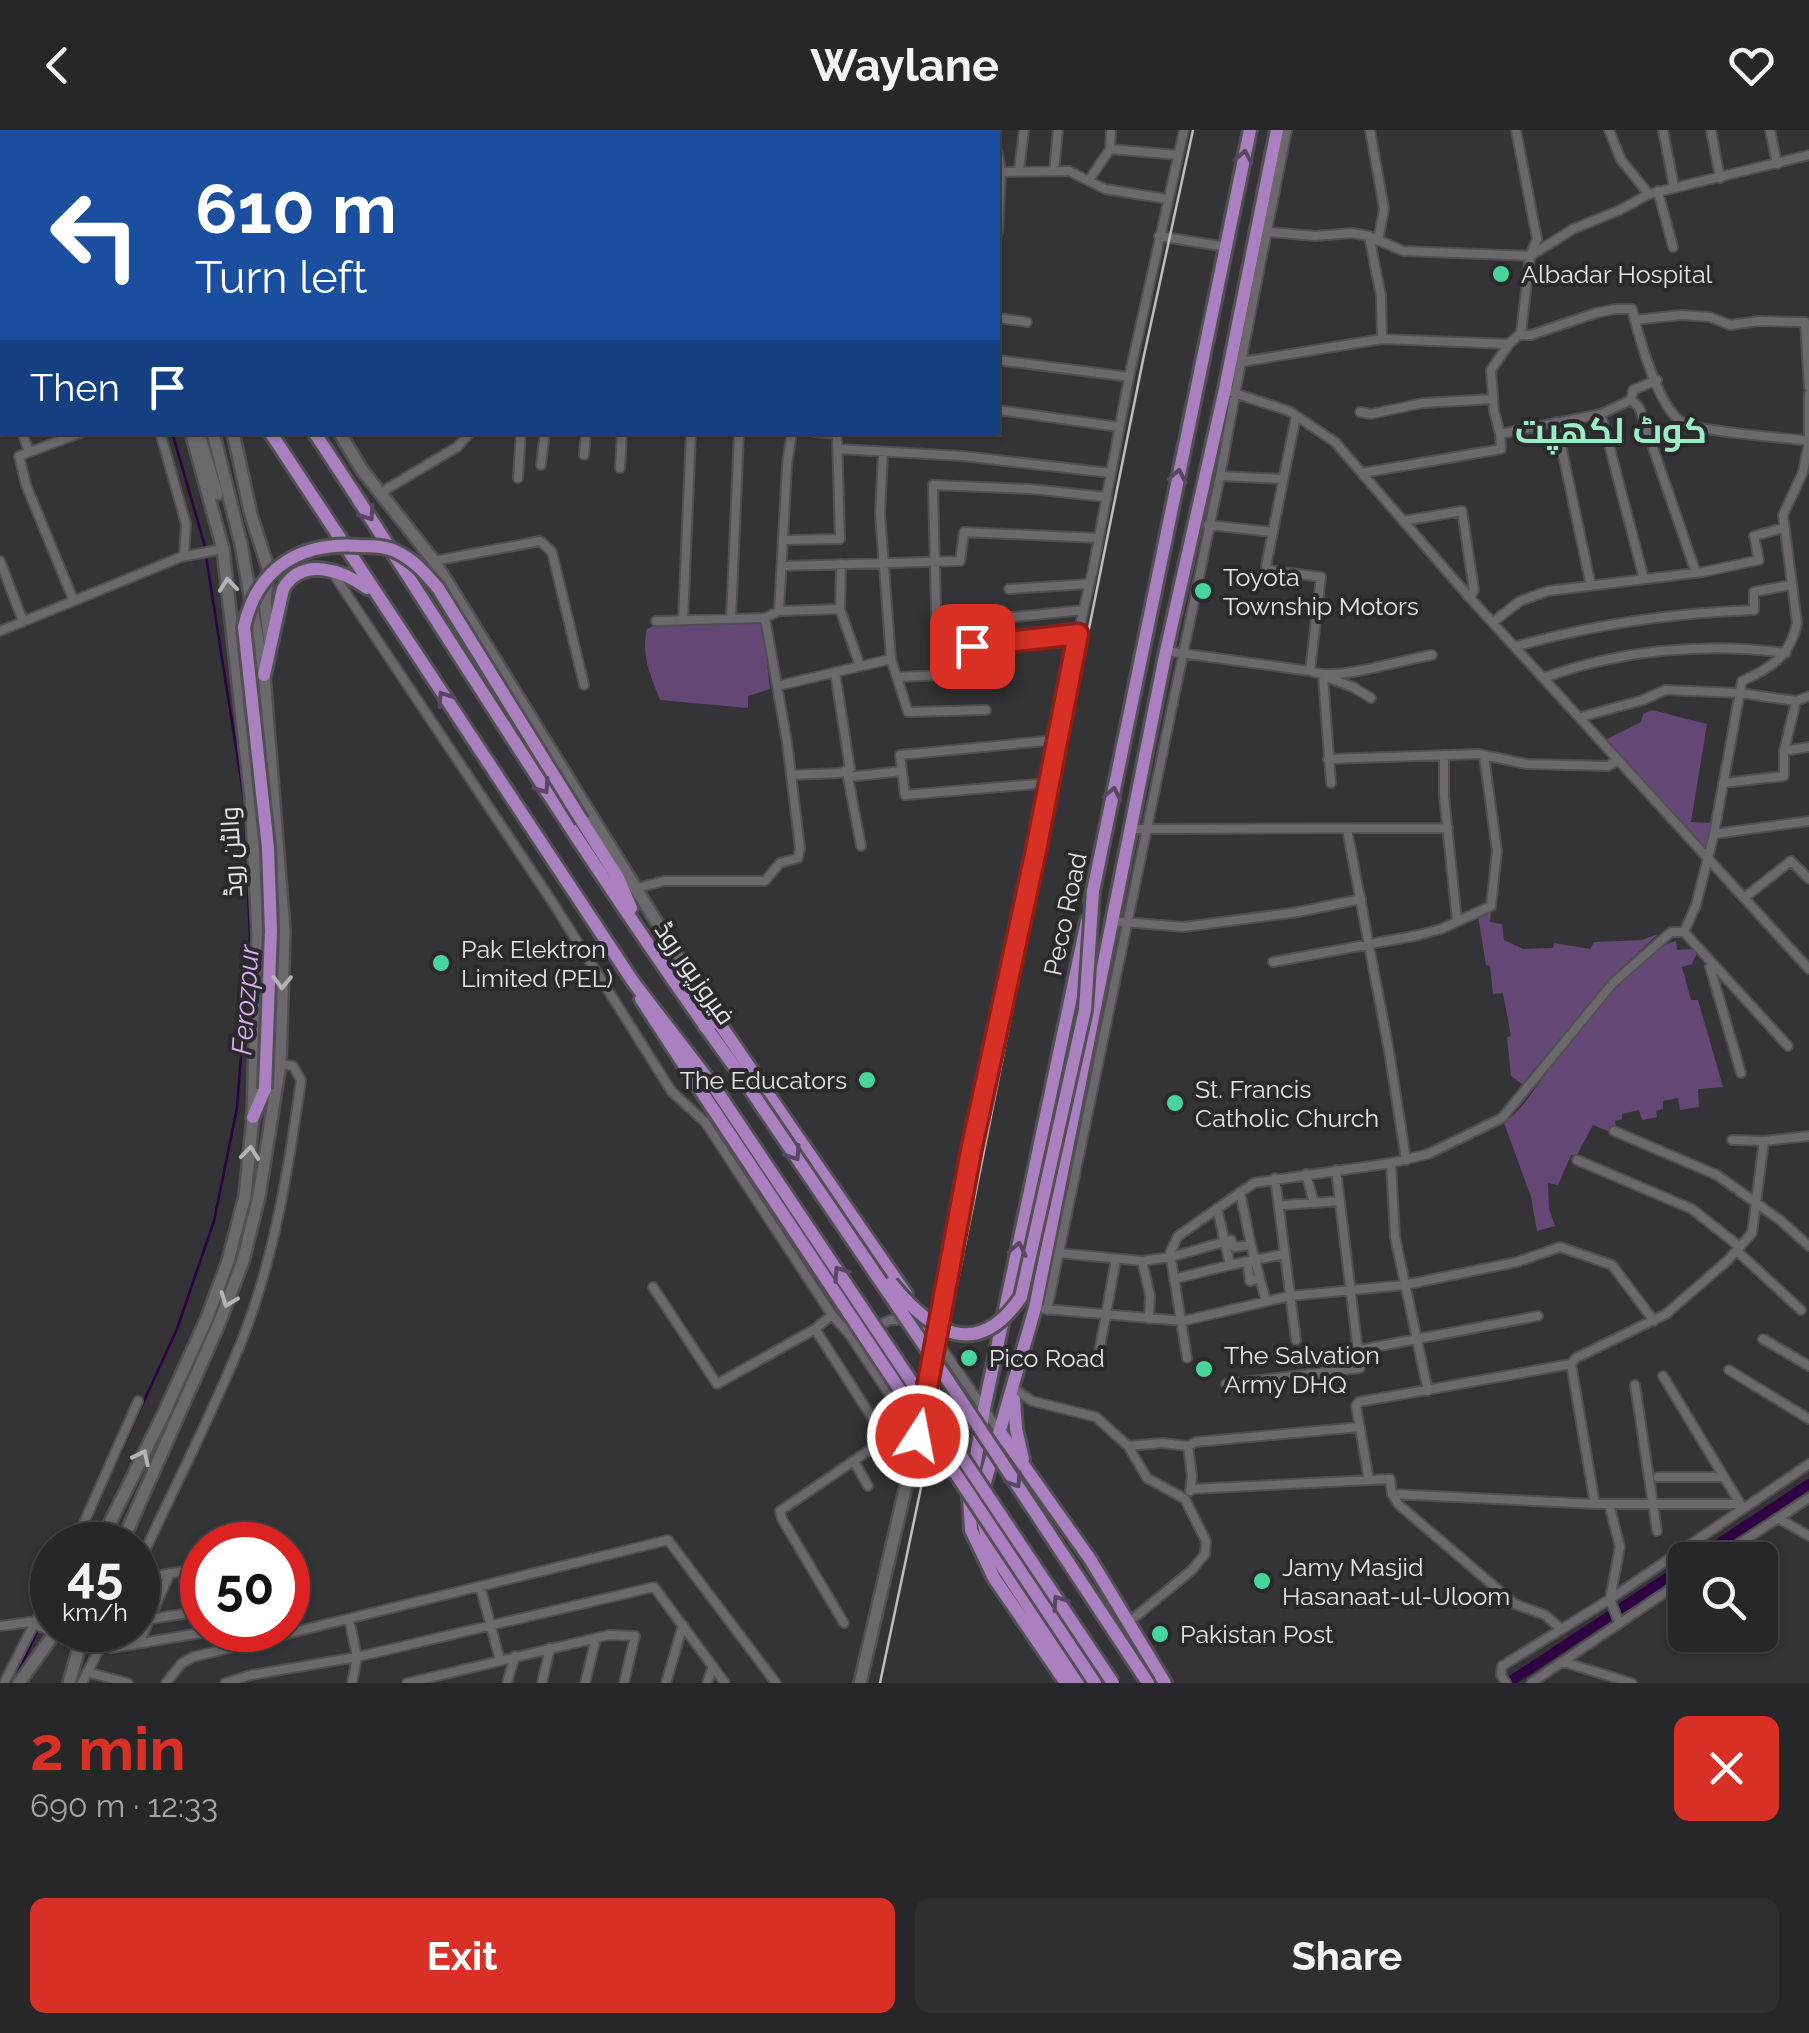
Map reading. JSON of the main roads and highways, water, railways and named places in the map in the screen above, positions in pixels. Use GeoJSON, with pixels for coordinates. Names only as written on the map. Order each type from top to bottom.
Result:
{"type":"FeatureCollection","features":[{"type":"Feature","properties":{"kind":"main road","name":"Peco Road"},"geometry":{"type":"LineString","coordinates":[[1066,1683],[994,1578],[971,1530],[970,1497],[984,1409],[1250,130]]}},
{"type":"Feature","properties":{"kind":"main road","name":"Peco Road"},"geometry":{"type":"LineString","coordinates":[[1078,1683],[1004,1570],[984,1532],[979,1503],[1041,1309],[1119,922],[1131,830],[1166,651],[1178,598],[1192,567],[1230,391],[1263,232],[1277,130]]}},
{"type":"Feature","properties":{"kind":"main road","name":"والٹن روڈ"},"geometry":{"type":"LineString","coordinates":[[111,1522],[200,1334],[228,1261],[245,1196],[253,1116],[258,934],[252,798],[223,549],[196,435]]}},
{"type":"Feature","properties":{"kind":"main road","name":"والٹن روڈ"},"geometry":{"type":"LineString","coordinates":[[131,1522],[243,1261],[259,1196],[280,1064],[284,931],[264,675],[248,577],[213,435]]}},
{"type":"Feature","properties":{"kind":"main road"},"geometry":{"type":"LineString","coordinates":[[234,435],[251,515],[268,568],[265,603],[271,647]]}},
{"type":"Feature","properties":{"kind":"main road"},"geometry":{"type":"LineString","coordinates":[[272,435],[571,890],[1113,1683]]}},
{"type":"Feature","properties":{"kind":"main road","name":"فیروزپور روڈ"},"geometry":{"type":"LineString","coordinates":[[316,435],[643,938],[711,1023],[739,1073],[1148,1683]]}},
{"type":"Feature","properties":{"kind":"main road"},"geometry":{"type":"LineString","coordinates":[[341,435],[380,493],[434,561],[637,888],[711,1023],[935,1338],[918,1436],[860,1683]]}},
{"type":"Feature","properties":{"kind":"main road"},"geometry":{"type":"LineString","coordinates":[[1171,513],[1202,521]]}},
{"type":"Feature","properties":{"kind":"main road"},"geometry":{"type":"LineString","coordinates":[[253,1116],[265,1089],[271,931],[268,848],[244,628],[262,582],[308,550],[338,544],[384,547],[424,570],[618,878],[643,938]]}},
{"type":"Feature","properties":{"kind":"main road"},"geometry":{"type":"LineString","coordinates":[[264,675],[288,579],[318,568],[355,580],[374,592]]}},
{"type":"Feature","properties":{"kind":"main road"},"geometry":{"type":"LineString","coordinates":[[841,1223],[911,1307],[938,1329],[954,1334],[971,1333],[998,1322],[1012,1310],[1026,1282],[1085,1010],[1094,890]]}},
{"type":"Feature","properties":{"kind":"main road"},"geometry":{"type":"LineString","coordinates":[[711,1094],[1095,1683]]}},
{"type":"Feature","properties":{"kind":"main road"},"geometry":{"type":"LineString","coordinates":[[1013,1388],[1016,1429],[1027,1470]]}},
{"type":"Feature","properties":{"kind":"main road"},"geometry":{"type":"LineString","coordinates":[[1000,1432],[1090,1559],[1166,1683]]}},
{"type":"Feature","properties":{"kind":"main road"},"geometry":{"type":"LineString","coordinates":[[19,1683],[41,1652]]}},
{"type":"Feature","properties":{"kind":"main road"},"geometry":{"type":"LineString","coordinates":[[31,1683],[46,1652]]}},
{"type":"Feature","properties":{"kind":"main road"},"geometry":{"type":"LineString","coordinates":[[65,1683],[77,1652]]}},
{"type":"Feature","properties":{"kind":"waterway","name":"Ferozpur"},"geometry":{"type":"LineString","coordinates":[[89,1522],[177,1329],[214,1221],[237,1108],[250,937],[244,799],[204,543],[173,435]]}},
{"type":"Feature","properties":{"kind":"waterway"},"geometry":{"type":"LineString","coordinates":[[1721,1542],[1809,1484]]}},
{"type":"Feature","properties":{"kind":"waterway"},"geometry":{"type":"LineString","coordinates":[[1508,1683],[1668,1577]]}},
{"type":"Feature","properties":{"kind":"waterway","name":"Ferozpur"},"geometry":{"type":"LineString","coordinates":[[13,1683],[30,1647]]}},
{"type":"Feature","properties":{"kind":"railway"},"geometry":{"type":"LineString","coordinates":[[880,1683],[1143,360],[1193,130]]}},
{"type":"Feature","properties":{"kind":"place","name":"Albadar Hospital"},"geometry":{"type":"Point","coordinates":[1501,274]}},
{"type":"Feature","properties":{"kind":"place","name":"Toyota Township Motors"},"geometry":{"type":"Point","coordinates":[1203,591]}},
{"type":"Feature","properties":{"kind":"place","name":"Pak Elektron Limited (PEL)"},"geometry":{"type":"Point","coordinates":[441,963]}},
{"type":"Feature","properties":{"kind":"place","name":"The Educators"},"geometry":{"type":"Point","coordinates":[867,1080]}},
{"type":"Feature","properties":{"kind":"place","name":"St. Francis Catholic Church"},"geometry":{"type":"Point","coordinates":[1175,1103]}},
{"type":"Feature","properties":{"kind":"place","name":"Pico Road"},"geometry":{"type":"Point","coordinates":[969,1358]}},
{"type":"Feature","properties":{"kind":"place","name":"The Salvation Army DHQ"},"geometry":{"type":"Point","coordinates":[1204,1369]}},
{"type":"Feature","properties":{"kind":"place","name":"Jamy Masjid Hasanaat-ul-Uloom"},"geometry":{"type":"Point","coordinates":[1262,1581]}},
{"type":"Feature","properties":{"kind":"place","name":"Pakistan Post"},"geometry":{"type":"Point","coordinates":[1160,1634]}},
{"type":"Feature","properties":{"kind":"district","name":"کوٹ لکھپت"},"geometry":{"type":"Point","coordinates":[1611,431]}}]}
